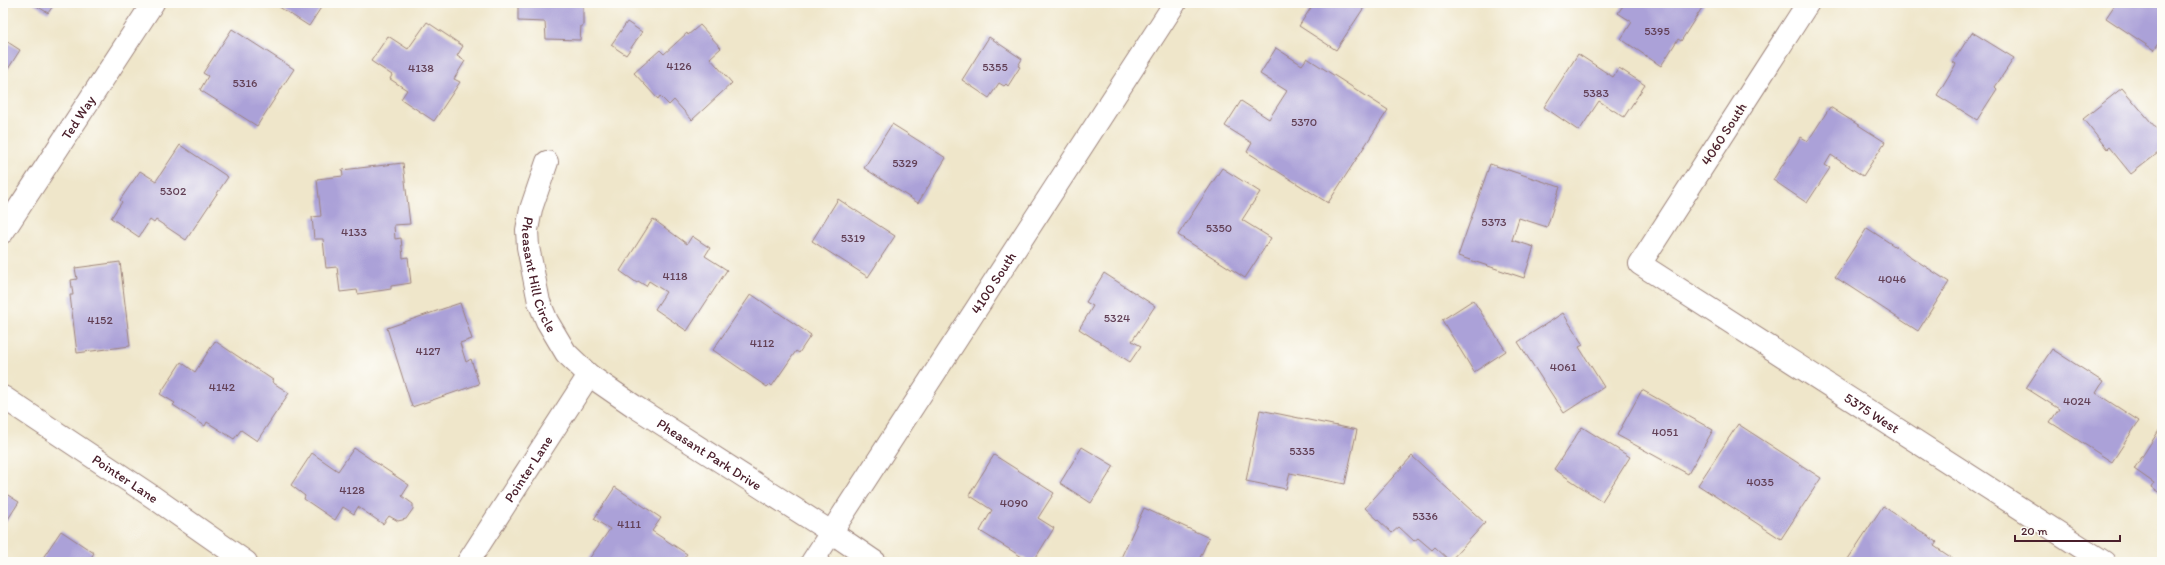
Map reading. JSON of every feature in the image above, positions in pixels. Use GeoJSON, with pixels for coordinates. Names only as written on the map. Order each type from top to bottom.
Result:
{"type":"FeatureCollection","features":[{"type":"Feature","properties":{"kind":"street","name":"Ted Way"},"geometry":{"type":"LineString","coordinates":[[3,232],[153,3]]}},
{"type":"Feature","properties":{"kind":"street","name":"4100 South"},"geometry":{"type":"LineString","coordinates":[[812,562],[1175,3]]}},
{"type":"Feature","properties":{"kind":"street","name":"4060 South"},"geometry":{"type":"LineString","coordinates":[[1640,264],[1808,3]]}},
{"type":"Feature","properties":{"kind":"street","name":"Pheasant Hill Circle"},"geometry":{"type":"LineString","coordinates":[[547,162],[531,209],[527,230],[528,247],[539,302],[547,321],[566,353],[589,375]]}},
{"type":"Feature","properties":{"kind":"street","name":"5375 West"},"geometry":{"type":"LineString","coordinates":[[1640,264],[2104,562]]}},
{"type":"Feature","properties":{"kind":"street","name":"Pheasant Park Drive"},"geometry":{"type":"LineString","coordinates":[[589,375],[634,406],[831,532],[875,562]]}},
{"type":"Feature","properties":{"kind":"street","name":"Pointer Lane"},"geometry":{"type":"LineString","coordinates":[[468,562],[589,375]]}},
{"type":"Feature","properties":{"kind":"street","name":"Pointer Lane"},"geometry":{"type":"LineString","coordinates":[[3,397],[153,497],[246,562]]}},
{"type":"Feature","properties":{"kind":"building"},"geometry":{"type":"Polygon","coordinates":[[[32,3],[55,3],[48,13],[32,3]]]}},
{"type":"Feature","properties":{"kind":"building"},"geometry":{"type":"Polygon","coordinates":[[[273,3],[324,3],[309,26],[273,3]]]}},
{"type":"Feature","properties":{"kind":"building"},"geometry":{"type":"Polygon","coordinates":[[[518,3],[583,3],[583,26],[581,26],[580,40],[546,39],[545,22],[518,21],[518,3]]]}},
{"type":"Feature","properties":{"kind":"building"},"geometry":{"type":"Polygon","coordinates":[[[1314,3],[1367,3],[1336,50],[1299,26],[1314,3]]]}},
{"type":"Feature","properties":{"kind":"building"},"geometry":{"type":"Polygon","coordinates":[[[1625,3],[1705,3],[1681,41],[1678,39],[1661,66],[1621,39],[1632,22],[1618,13],[1625,3]]]}},
{"type":"Feature","properties":{"kind":"building"},"geometry":{"type":"Polygon","coordinates":[[[2116,3],[2162,3],[2162,38],[2154,50],[2106,18],[2116,3]]]}},
{"type":"Feature","properties":{"kind":"building"},"geometry":{"type":"Polygon","coordinates":[[[427,22],[463,46],[457,56],[465,61],[454,79],[460,82],[434,121],[401,99],[407,90],[390,79],[392,75],[371,61],[388,36],[408,49],[427,22]]]}},
{"type":"Feature","properties":{"kind":"building"},"geometry":{"type":"Polygon","coordinates":[[[627,22],[642,32],[626,55],[611,45],[627,22]]]}},
{"type":"Feature","properties":{"kind":"building"},"geometry":{"type":"Polygon","coordinates":[[[700,25],[721,48],[710,58],[732,83],[692,120],[674,100],[669,105],[660,96],[658,99],[634,73],[660,50],[664,54],[687,33],[688,35],[700,25]]]}},
{"type":"Feature","properties":{"kind":"building"},"geometry":{"type":"Polygon","coordinates":[[[232,29],[294,69],[257,126],[200,90],[208,76],[203,73],[232,29]]]}},
{"type":"Feature","properties":{"kind":"building"},"geometry":{"type":"Polygon","coordinates":[[[1972,32],[2014,58],[1995,87],[1997,89],[1977,120],[1937,95],[1956,64],[1953,62],[1972,32]]]}},
{"type":"Feature","properties":{"kind":"building"},"geometry":{"type":"Polygon","coordinates":[[[989,37],[1022,59],[1018,66],[1020,67],[1008,86],[1006,84],[1004,86],[999,83],[989,98],[962,80],[989,37]]]}},
{"type":"Feature","properties":{"kind":"building"},"geometry":{"type":"Polygon","coordinates":[[[3,39],[20,50],[3,77],[3,39]]]}},
{"type":"Feature","properties":{"kind":"building"},"geometry":{"type":"Polygon","coordinates":[[[1276,48],[1302,65],[1307,58],[1388,110],[1328,203],[1247,152],[1252,143],[1225,126],[1241,101],[1269,119],[1287,91],[1260,74],[1276,48]]]}},
{"type":"Feature","properties":{"kind":"building"},"geometry":{"type":"Polygon","coordinates":[[[1578,54],[1613,77],[1619,68],[1645,85],[1624,117],[1599,101],[1579,131],[1544,107],[1578,54]]]}},
{"type":"Feature","properties":{"kind":"building"},"geometry":{"type":"Polygon","coordinates":[[[2122,88],[2162,135],[2162,150],[2131,174],[2109,147],[2107,149],[2083,119],[2122,88]]]}},
{"type":"Feature","properties":{"kind":"building"},"geometry":{"type":"Polygon","coordinates":[[[1830,107],[1885,142],[1863,176],[1831,155],[1825,165],[1830,168],[1807,203],[1773,180],[1801,137],[1808,141],[1830,107]]]}},
{"type":"Feature","properties":{"kind":"building"},"geometry":{"type":"Polygon","coordinates":[[[892,124],[946,158],[918,203],[864,168],[892,124]]]}},
{"type":"Feature","properties":{"kind":"building"},"geometry":{"type":"Polygon","coordinates":[[[180,145],[228,177],[186,240],[156,220],[154,223],[150,220],[139,237],[111,218],[122,202],[120,200],[140,171],[156,181],[180,145]]]}},
{"type":"Feature","properties":{"kind":"building"},"geometry":{"type":"Polygon","coordinates":[[[403,163],[410,224],[394,225],[395,239],[401,238],[403,258],[408,257],[411,283],[391,286],[391,289],[358,294],[357,290],[340,292],[337,267],[326,268],[323,239],[314,239],[312,217],[321,216],[317,179],[343,176],[342,170],[403,163]]]}},
{"type":"Feature","properties":{"kind":"building"},"geometry":{"type":"Polygon","coordinates":[[[1490,164],[1560,187],[1547,227],[1519,218],[1512,240],[1534,247],[1524,278],[1458,256],[1490,164]]]}},
{"type":"Feature","properties":{"kind":"building"},"geometry":{"type":"Polygon","coordinates":[[[1222,168],[1260,192],[1242,220],[1271,238],[1245,278],[1178,235],[1222,168]]]}},
{"type":"Feature","properties":{"kind":"building"},"geometry":{"type":"Polygon","coordinates":[[[838,199],[895,236],[868,277],[812,241],[838,199]]]}},
{"type":"Feature","properties":{"kind":"building"},"geometry":{"type":"Polygon","coordinates":[[[653,219],[687,244],[692,236],[710,248],[705,256],[727,270],[687,331],[655,309],[666,292],[649,281],[646,286],[638,281],[637,283],[620,271],[653,219]]]}},
{"type":"Feature","properties":{"kind":"building"},"geometry":{"type":"Polygon","coordinates":[[[1867,228],[1949,282],[1918,331],[1835,277],[1867,228]]]}},
{"type":"Feature","properties":{"kind":"building"},"geometry":{"type":"Polygon","coordinates":[[[120,262],[130,346],[77,353],[70,295],[73,295],[71,280],[77,279],[75,268],[120,262]]]}},
{"type":"Feature","properties":{"kind":"building"},"geometry":{"type":"Polygon","coordinates":[[[1104,273],[1155,306],[1132,341],[1141,346],[1130,362],[1079,329],[1093,306],[1086,302],[1104,273]]]}},
{"type":"Feature","properties":{"kind":"building"},"geometry":{"type":"Polygon","coordinates":[[[751,294],[811,335],[799,353],[796,351],[772,386],[770,384],[767,387],[713,350],[751,294]]]}},
{"type":"Feature","properties":{"kind":"building"},"geometry":{"type":"Polygon","coordinates":[[[1473,300],[1506,351],[1474,372],[1442,320],[1473,300]]]}},
{"type":"Feature","properties":{"kind":"building"},"geometry":{"type":"Polygon","coordinates":[[[460,303],[472,339],[460,343],[466,362],[471,359],[479,384],[412,407],[387,328],[460,303]]]}},
{"type":"Feature","properties":{"kind":"building"},"geometry":{"type":"Polygon","coordinates":[[[1563,313],[1583,345],[1579,347],[1604,387],[1564,413],[1518,342],[1563,313]]]}},
{"type":"Feature","properties":{"kind":"building"},"geometry":{"type":"Polygon","coordinates":[[[215,341],[273,380],[272,382],[289,393],[257,441],[241,430],[234,439],[207,422],[205,426],[173,405],[175,403],[160,394],[181,362],[195,372],[215,341]]]}},
{"type":"Feature","properties":{"kind":"building"},"geometry":{"type":"Polygon","coordinates":[[[2052,349],[2103,382],[2096,393],[2139,421],[2112,462],[2050,422],[2059,409],[2026,388],[2052,349]]]}},
{"type":"Feature","properties":{"kind":"building"},"geometry":{"type":"Polygon","coordinates":[[[1642,390],[1713,430],[1688,474],[1617,435],[1642,390]]]}},
{"type":"Feature","properties":{"kind":"building"},"geometry":{"type":"Polygon","coordinates":[[[1260,410],[1357,430],[1345,484],[1290,473],[1286,489],[1246,481],[1260,410]]]}},
{"type":"Feature","properties":{"kind":"building"},"geometry":{"type":"Polygon","coordinates":[[[1738,424],[1821,478],[1781,539],[1698,485],[1738,424]]]}},
{"type":"Feature","properties":{"kind":"building"},"geometry":{"type":"Polygon","coordinates":[[[2162,426],[2162,494],[2152,487],[2154,483],[2134,469],[2162,426]]]}},
{"type":"Feature","properties":{"kind":"building"},"geometry":{"type":"Polygon","coordinates":[[[1582,427],[1630,457],[1602,501],[1554,469],[1582,427]]]}},
{"type":"Feature","properties":{"kind":"building"},"geometry":{"type":"Polygon","coordinates":[[[1082,447],[1114,466],[1091,503],[1060,483],[1082,447]]]}},
{"type":"Feature","properties":{"kind":"building"},"geometry":{"type":"Polygon","coordinates":[[[354,448],[409,485],[402,496],[413,504],[413,509],[406,519],[398,521],[389,516],[383,524],[358,507],[354,514],[343,507],[335,520],[304,499],[305,496],[291,485],[312,453],[338,471],[354,448]]]}},
{"type":"Feature","properties":{"kind":"building"},"geometry":{"type":"Polygon","coordinates":[[[994,455],[1054,493],[1038,518],[1054,528],[1033,562],[1030,562],[980,531],[992,510],[969,495],[994,455]]]}},
{"type":"Feature","properties":{"kind":"building"},"geometry":{"type":"Polygon","coordinates":[[[1412,456],[1485,523],[1450,561],[1435,547],[1432,550],[1418,538],[1414,541],[1399,527],[1392,533],[1365,508],[1412,456]]]}},
{"type":"Feature","properties":{"kind":"building"},"geometry":{"type":"Polygon","coordinates":[[[615,487],[661,518],[652,531],[687,554],[681,562],[593,562],[589,559],[610,529],[594,519],[615,487]]]}},
{"type":"Feature","properties":{"kind":"building"},"geometry":{"type":"Polygon","coordinates":[[[3,492],[19,502],[3,527],[3,492]]]}},
{"type":"Feature","properties":{"kind":"building"},"geometry":{"type":"Polygon","coordinates":[[[1883,506],[1937,542],[1934,546],[1958,562],[1846,562],[1883,506]]]}},
{"type":"Feature","properties":{"kind":"building"},"geometry":{"type":"Polygon","coordinates":[[[1144,508],[1209,538],[1198,562],[1119,562],[1144,508]]]}},
{"type":"Feature","properties":{"kind":"building"},"geometry":{"type":"Polygon","coordinates":[[[61,531],[94,553],[88,562],[40,562],[61,531]]]}}]}
